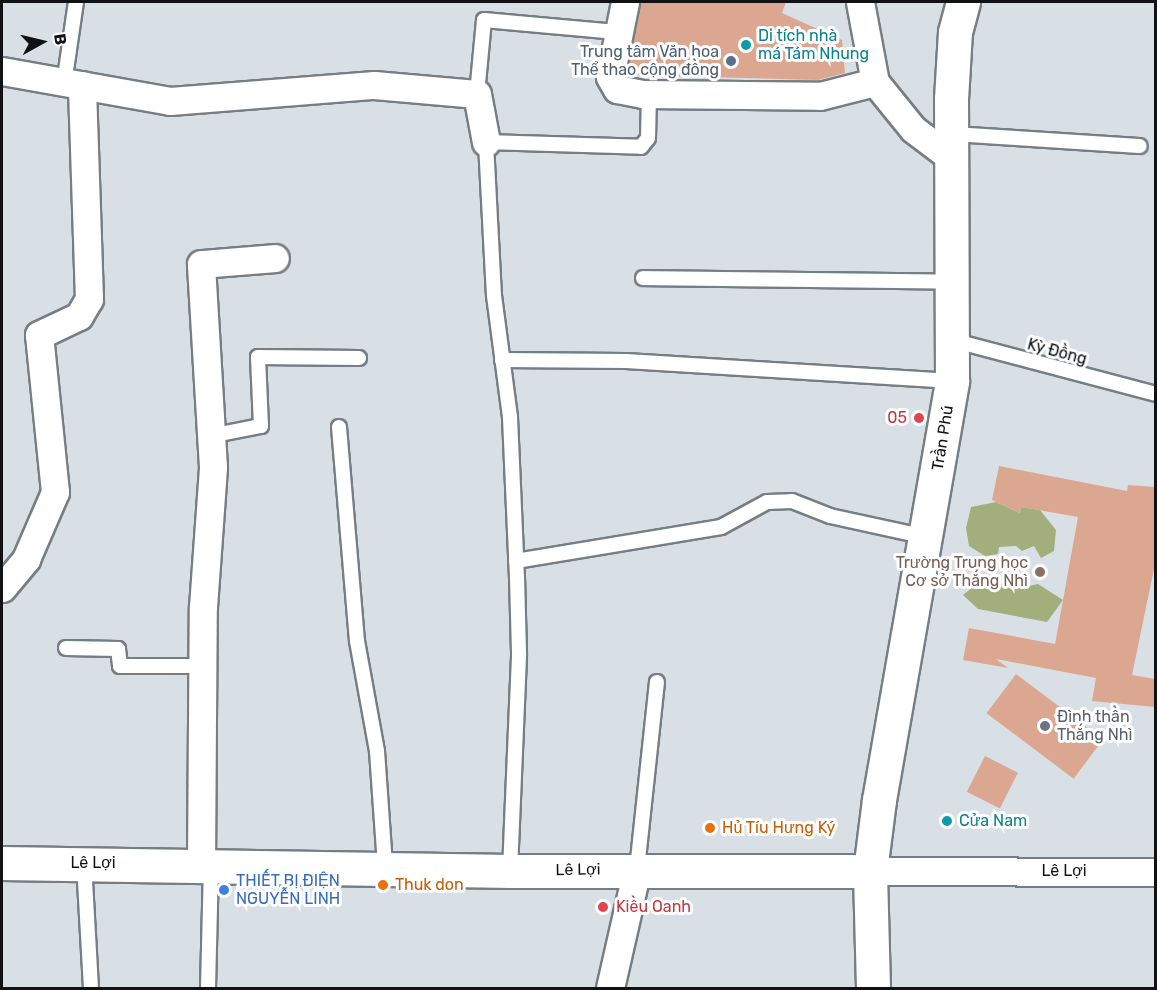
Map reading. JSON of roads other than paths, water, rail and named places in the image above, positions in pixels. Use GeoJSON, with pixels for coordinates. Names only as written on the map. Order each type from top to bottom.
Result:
{"type":"FeatureCollection","features":[{"type":"Feature","properties":{"kind":"main road","name":"Trần Phú"},"geometry":{"type":"LineString","coordinates":[[873,988],[870,871],[952,381],[956,32],[963,2]]}},
{"type":"Feature","properties":{"kind":"main road","name":"Lê Lợi"},"geometry":{"type":"LineString","coordinates":[[2,863],[385,866],[510,871],[636,868],[870,871]]}},
{"type":"Feature","properties":{"kind":"street"},"geometry":{"type":"LineString","coordinates":[[625,2],[616,32],[612,84],[631,93],[820,96],[874,82]]}},
{"type":"Feature","properties":{"kind":"street"},"geometry":{"type":"LineString","coordinates":[[860,2],[874,82],[913,129],[954,147]]}},
{"type":"Feature","properties":{"kind":"street"},"geometry":{"type":"LineString","coordinates":[[2,71],[170,101],[374,86],[477,94],[486,142]]}},
{"type":"Feature","properties":{"kind":"street"},"geometry":{"type":"LineString","coordinates":[[2,588],[27,559],[55,492],[39,335],[79,316],[89,299],[73,85]]}},
{"type":"Feature","properties":{"kind":"street"},"geometry":{"type":"LineString","coordinates":[[206,864],[203,666],[210,436],[201,264],[275,258]]}},
{"type":"Feature","properties":{"kind":"street"},"geometry":{"type":"LineString","coordinates":[[610,988],[636,868]]}},
{"type":"Feature","properties":{"kind":"street","name":"Lê Lợi"},"geometry":{"type":"LineString","coordinates":[[870,871],[1155,872]]}},
{"type":"Feature","properties":{"kind":"lane"},"geometry":{"type":"LineString","coordinates":[[73,85],[76,2]]}},
{"type":"Feature","properties":{"kind":"lane"},"geometry":{"type":"LineString","coordinates":[[477,94],[484,20],[616,32]]}},
{"type":"Feature","properties":{"kind":"lane"},"geometry":{"type":"LineString","coordinates":[[510,871],[519,653],[516,561],[486,142],[640,147],[648,138],[649,94]]}},
{"type":"Feature","properties":{"kind":"lane"},"geometry":{"type":"LineString","coordinates":[[954,147],[1140,146]]}},
{"type":"Feature","properties":{"kind":"lane"},"geometry":{"type":"LineString","coordinates":[[643,278],[952,282]]}},
{"type":"Feature","properties":{"kind":"lane","name":"Kỳ Đồng"},"geometry":{"type":"LineString","coordinates":[[951,340],[1155,394]]}},
{"type":"Feature","properties":{"kind":"lane"},"geometry":{"type":"LineString","coordinates":[[210,436],[261,426],[258,357],[359,358]]}},
{"type":"Feature","properties":{"kind":"lane"},"geometry":{"type":"LineString","coordinates":[[502,360],[626,361],[952,381]]}},
{"type":"Feature","properties":{"kind":"lane"},"geometry":{"type":"LineString","coordinates":[[339,427],[357,641],[377,751],[385,866]]}},
{"type":"Feature","properties":{"kind":"lane"},"geometry":{"type":"LineString","coordinates":[[516,561],[721,527],[767,502],[792,501],[830,516],[926,537]]}},
{"type":"Feature","properties":{"kind":"lane"},"geometry":{"type":"LineString","coordinates":[[66,648],[118,649],[120,666],[203,666]]}},
{"type":"Feature","properties":{"kind":"lane"},"geometry":{"type":"LineString","coordinates":[[636,868],[657,682]]}},
{"type":"Feature","properties":{"kind":"lane"},"geometry":{"type":"LineString","coordinates":[[84,863],[92,988]]}},
{"type":"Feature","properties":{"kind":"lane"},"geometry":{"type":"LineString","coordinates":[[206,864],[208,988]]}},
{"type":"Feature","properties":{"kind":"place","name":"Di tích nhà má Tám Nhung"},"geometry":{"type":"Point","coordinates":[746,45]}},
{"type":"Feature","properties":{"kind":"place","name":"Trung tâm Văn hoa Thể thao cộng đồng"},"geometry":{"type":"Point","coordinates":[731,61]}},
{"type":"Feature","properties":{"kind":"place","name":"05"},"geometry":{"type":"Point","coordinates":[919,418]}},
{"type":"Feature","properties":{"kind":"place","name":"Trường Trung học Cơ sở Thắng Nhì"},"geometry":{"type":"Point","coordinates":[1040,572]}},
{"type":"Feature","properties":{"kind":"place","name":"Đình thần Thắng Nhì"},"geometry":{"type":"Point","coordinates":[1045,726]}},
{"type":"Feature","properties":{"kind":"place","name":"Cửa Nam"},"geometry":{"type":"Point","coordinates":[947,821]}},
{"type":"Feature","properties":{"kind":"place","name":"Hủ Tíu Hưng Ký"},"geometry":{"type":"Point","coordinates":[710,828]}},
{"type":"Feature","properties":{"kind":"place","name":"Thuk don"},"geometry":{"type":"Point","coordinates":[383,885]}},
{"type":"Feature","properties":{"kind":"place","name":"THIẾT BỊ ĐIỆN NGUYỄN LINH"},"geometry":{"type":"Point","coordinates":[224,890]}},
{"type":"Feature","properties":{"kind":"place","name":"Kiều Oanh"},"geometry":{"type":"Point","coordinates":[603,907]}}]}
